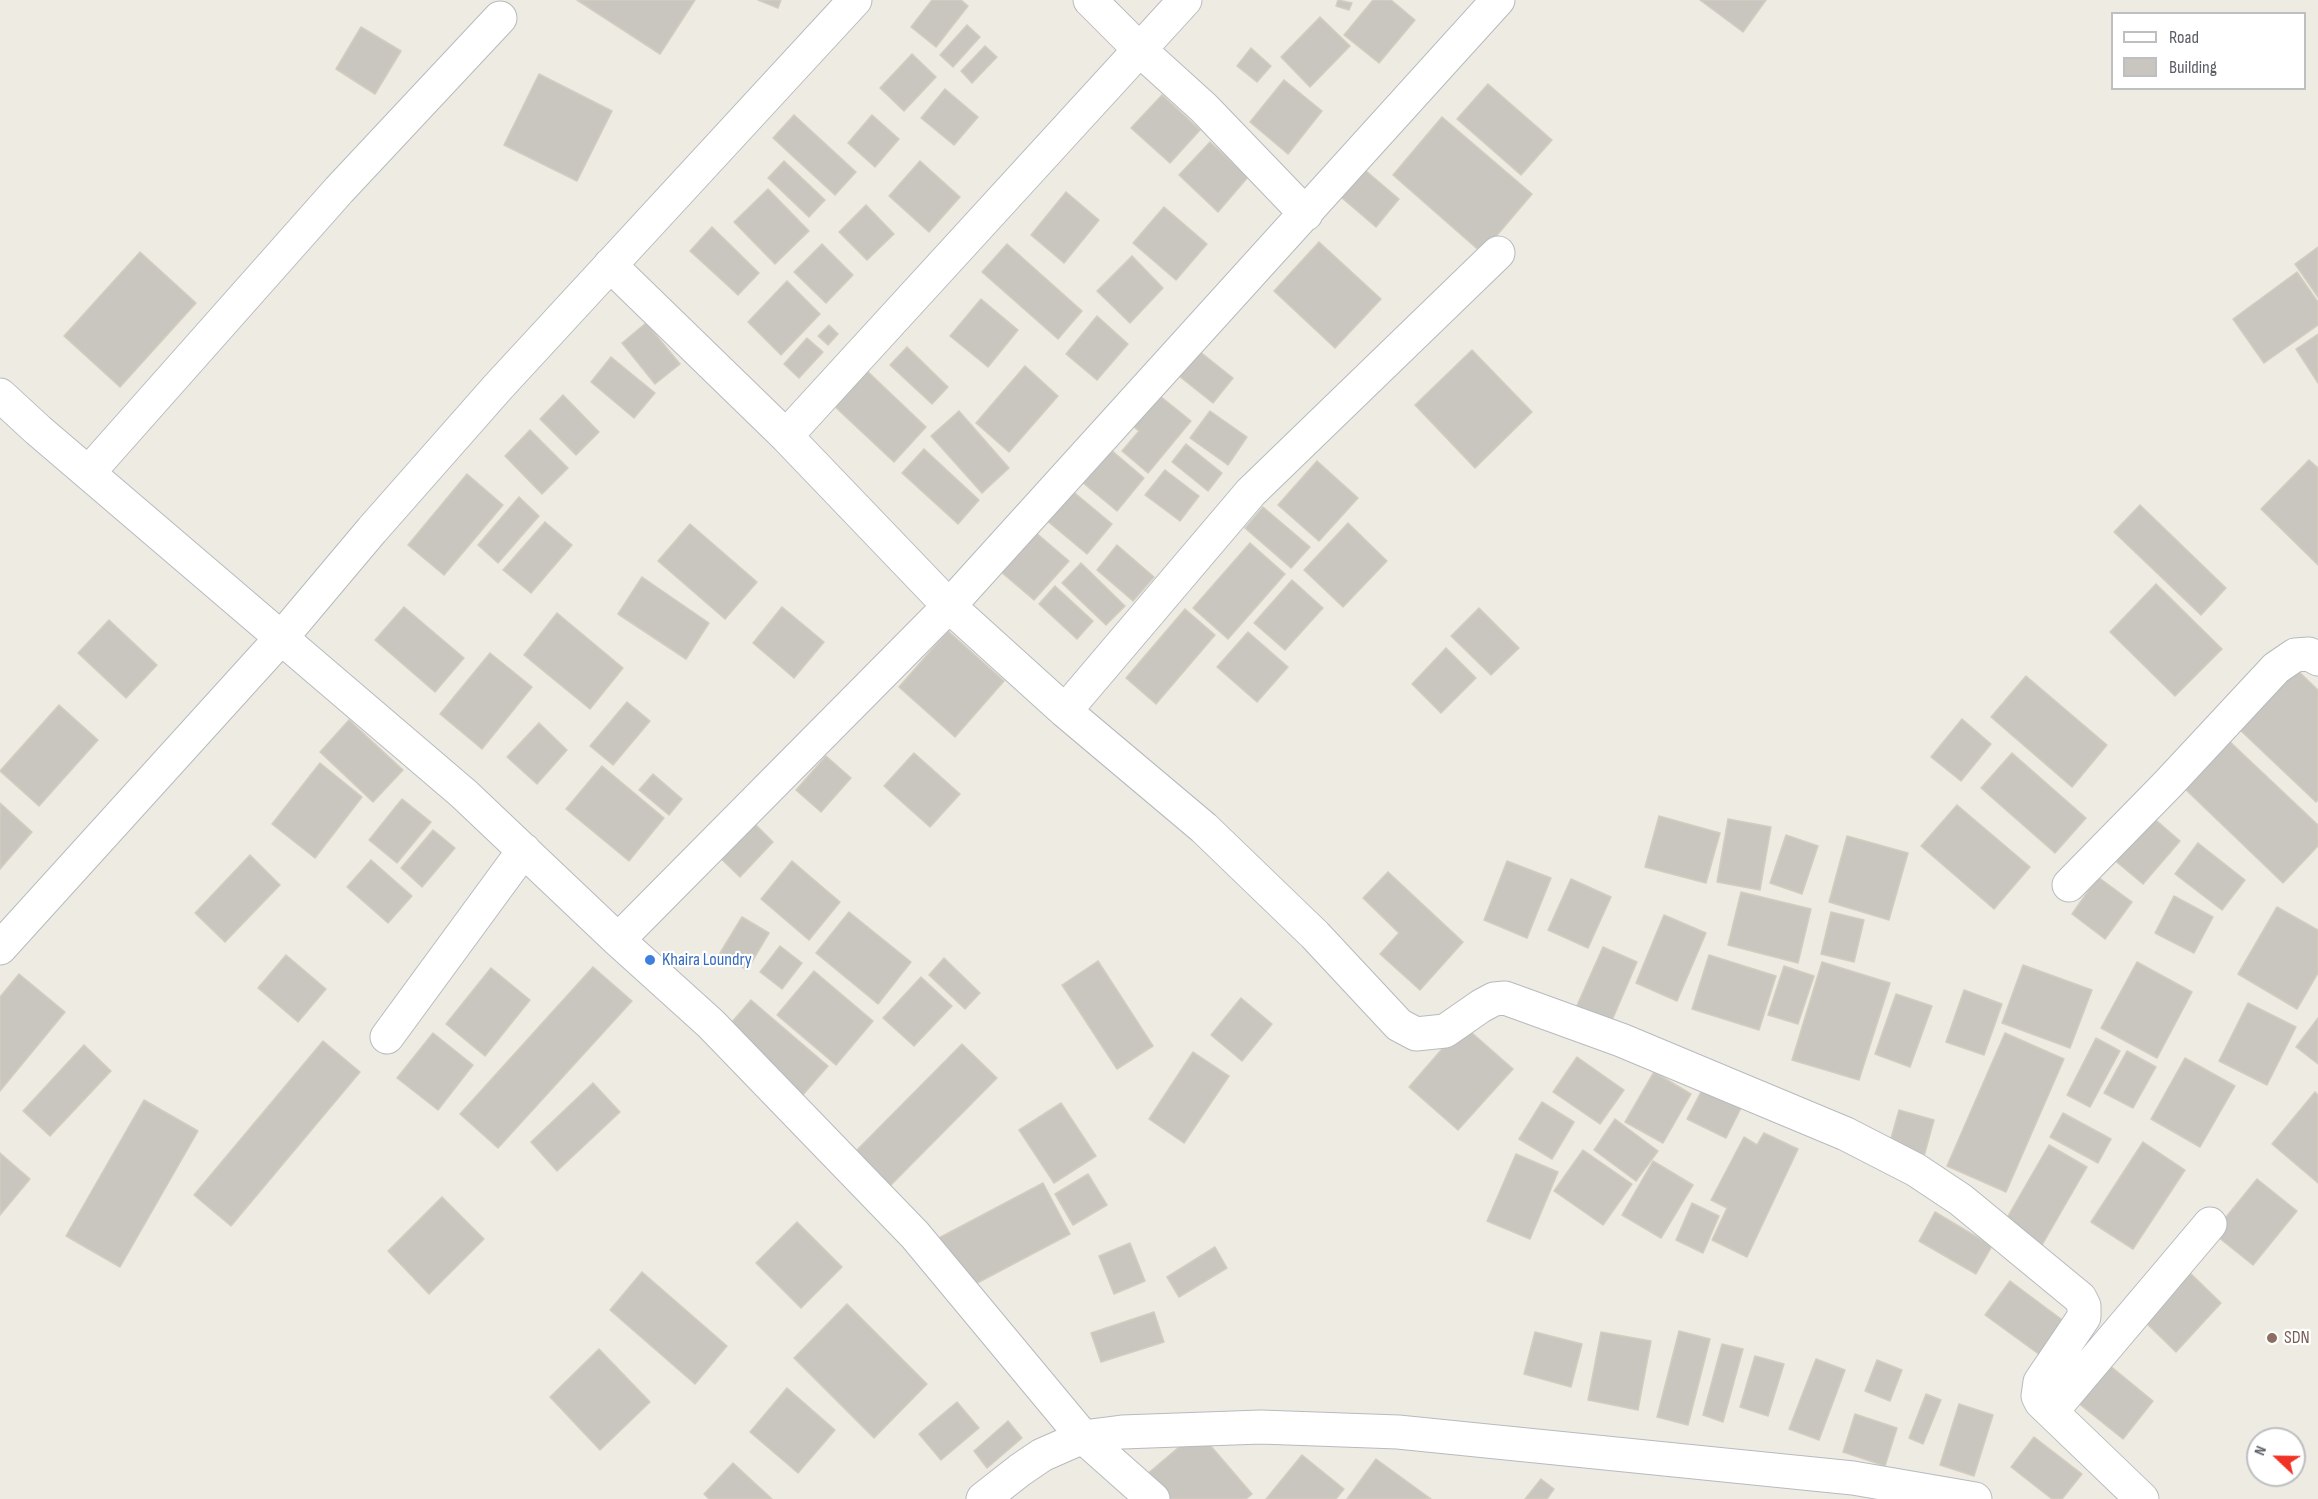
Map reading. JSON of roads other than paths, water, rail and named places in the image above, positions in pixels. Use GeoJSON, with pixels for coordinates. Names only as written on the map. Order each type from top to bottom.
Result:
{"type":"FeatureCollection","features":[{"type":"Feature","properties":{"kind":"street"},"geometry":{"type":"LineString","coordinates":[[0,948],[282,637],[474,414],[855,0]]}},
{"type":"Feature","properties":{"kind":"street"},"geometry":{"type":"LineString","coordinates":[[1090,0],[1140,50],[1204,108],[1306,214]]}},
{"type":"Feature","properties":{"kind":"street"},"geometry":{"type":"LineString","coordinates":[[786,436],[1185,0]]}},
{"type":"Feature","properties":{"kind":"street"},"geometry":{"type":"LineString","coordinates":[[618,940],[949,606],[1498,0]]}},
{"type":"Feature","properties":{"kind":"street"},"geometry":{"type":"LineString","coordinates":[[88,472],[339,190],[500,18]]}},
{"type":"Feature","properties":{"kind":"street"},"geometry":{"type":"LineString","coordinates":[[1065,711],[1251,492],[1498,253]]}},
{"type":"Feature","properties":{"kind":"street"},"geometry":{"type":"LineString","coordinates":[[610,265],[786,436],[949,606],[1065,711],[1204,828],[1315,935],[1399,1025],[1416,1034],[1445,1031],[1481,1006],[1494,999],[1505,998],[1621,1040],[1846,1134],[1916,1170],[1961,1200],[2070,1289],[2084,1306],[2085,1311],[2080,1325],[2050,1367],[2038,1389],[2039,1399],[2142,1499]]}},
{"type":"Feature","properties":{"kind":"street"},"geometry":{"type":"LineString","coordinates":[[0,395],[464,794],[618,940],[711,1024],[915,1235],[1083,1437],[1153,1499]]}},
{"type":"Feature","properties":{"kind":"street"},"geometry":{"type":"LineString","coordinates":[[2069,885],[2277,668],[2295,655],[2309,654],[2318,659]]}},
{"type":"Feature","properties":{"kind":"street"},"geometry":{"type":"LineString","coordinates":[[387,1037],[524,850]]}},
{"type":"Feature","properties":{"kind":"street"},"geometry":{"type":"LineString","coordinates":[[2052,1411],[2210,1224]]}},
{"type":"Feature","properties":{"kind":"street"},"geometry":{"type":"LineString","coordinates":[[983,1499],[1042,1455],[1083,1437],[1122,1432],[1262,1427],[1398,1432],[1853,1478],[1975,1499]]}},
{"type":"Feature","properties":{"kind":"place","name":"Khaira Loundry"},"geometry":{"type":"Point","coordinates":[650,960]}},
{"type":"Feature","properties":{"kind":"place","name":"SDN"},"geometry":{"type":"Point","coordinates":[2272,1338]}}]}
